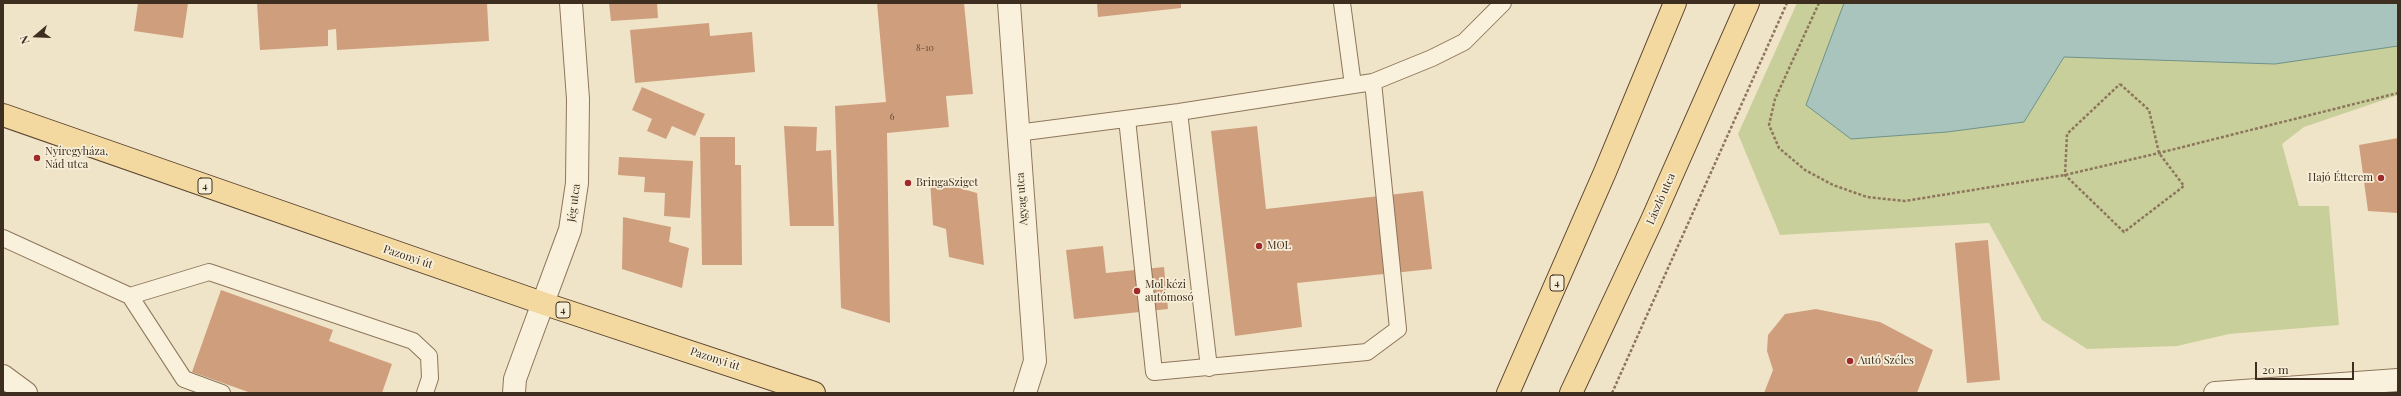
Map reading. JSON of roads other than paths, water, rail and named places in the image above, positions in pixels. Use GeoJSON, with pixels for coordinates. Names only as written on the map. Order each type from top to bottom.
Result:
{"type":"FeatureCollection","features":[{"type":"Feature","properties":{"kind":"main road","name":"László utca"},"geometry":{"type":"LineString","coordinates":[[1571,393],[1652,220],[1748,3]]}},
{"type":"Feature","properties":{"kind":"main road","name":"4"},"geometry":{"type":"LineString","coordinates":[[1508,393],[1605,172],[1670,8]]}},
{"type":"Feature","properties":{"kind":"main road","name":"Pazonyi út"},"geometry":{"type":"LineString","coordinates":[[3,115],[542,304],[814,393]]}},
{"type":"Feature","properties":{"kind":"street","name":"Jég utca"},"geometry":{"type":"LineString","coordinates":[[514,393],[515,380],[570,230],[577,183],[578,99],[571,3]]}},
{"type":"Feature","properties":{"kind":"street","name":"Agyag utca"},"geometry":{"type":"LineString","coordinates":[[1009,3],[1034,361],[1025,393]]}},
{"type":"Feature","properties":{"kind":"street"},"geometry":{"type":"LineString","coordinates":[[3,376],[26,393]]}},
{"type":"Feature","properties":{"kind":"street"},"geometry":{"type":"LineString","coordinates":[[2215,393],[2398,380]]}},
{"type":"Feature","properties":{"kind":"lane"},"geometry":{"type":"LineString","coordinates":[[1342,3],[1353,85]]}},
{"type":"Feature","properties":{"kind":"lane"},"geometry":{"type":"LineString","coordinates":[[1017,133],[1179,112],[1373,82],[1432,58],[1464,42],[1503,3]]}},
{"type":"Feature","properties":{"kind":"lane"},"geometry":{"type":"LineString","coordinates":[[1127,119],[1154,372],[1367,352],[1398,329],[1373,82]]}},
{"type":"Feature","properties":{"kind":"lane"},"geometry":{"type":"LineString","coordinates":[[1179,112],[1209,368]]}},
{"type":"Feature","properties":{"kind":"lane"},"geometry":{"type":"LineString","coordinates":[[3,238],[130,296],[184,379],[222,393]]}},
{"type":"Feature","properties":{"kind":"lane"},"geometry":{"type":"LineString","coordinates":[[130,296],[210,272],[413,340],[429,356],[430,378],[425,393]]}},
{"type":"Feature","properties":{"kind":"water"},"geometry":{"type":"Polygon","coordinates":[[[1844,3],[2398,3],[2398,46],[2275,64],[2064,57],[2024,122],[1947,132],[1851,139],[1806,105],[1844,3]]]}},
{"type":"Feature","properties":{"kind":"place","name":"Nyíregyháza, Nád utca"},"geometry":{"type":"Point","coordinates":[37,158]}},
{"type":"Feature","properties":{"kind":"place","name":"Hajó Étterem"},"geometry":{"type":"Point","coordinates":[2381,178]}},
{"type":"Feature","properties":{"kind":"place","name":"BringaSziget"},"geometry":{"type":"Point","coordinates":[908,183]}},
{"type":"Feature","properties":{"kind":"place","name":"MOL"},"geometry":{"type":"Point","coordinates":[1259,246]}},
{"type":"Feature","properties":{"kind":"place","name":"Mol kézi autómosó"},"geometry":{"type":"Point","coordinates":[1137,291]}},
{"type":"Feature","properties":{"kind":"place","name":"Autó Széles"},"geometry":{"type":"Point","coordinates":[1850,361]}}]}
